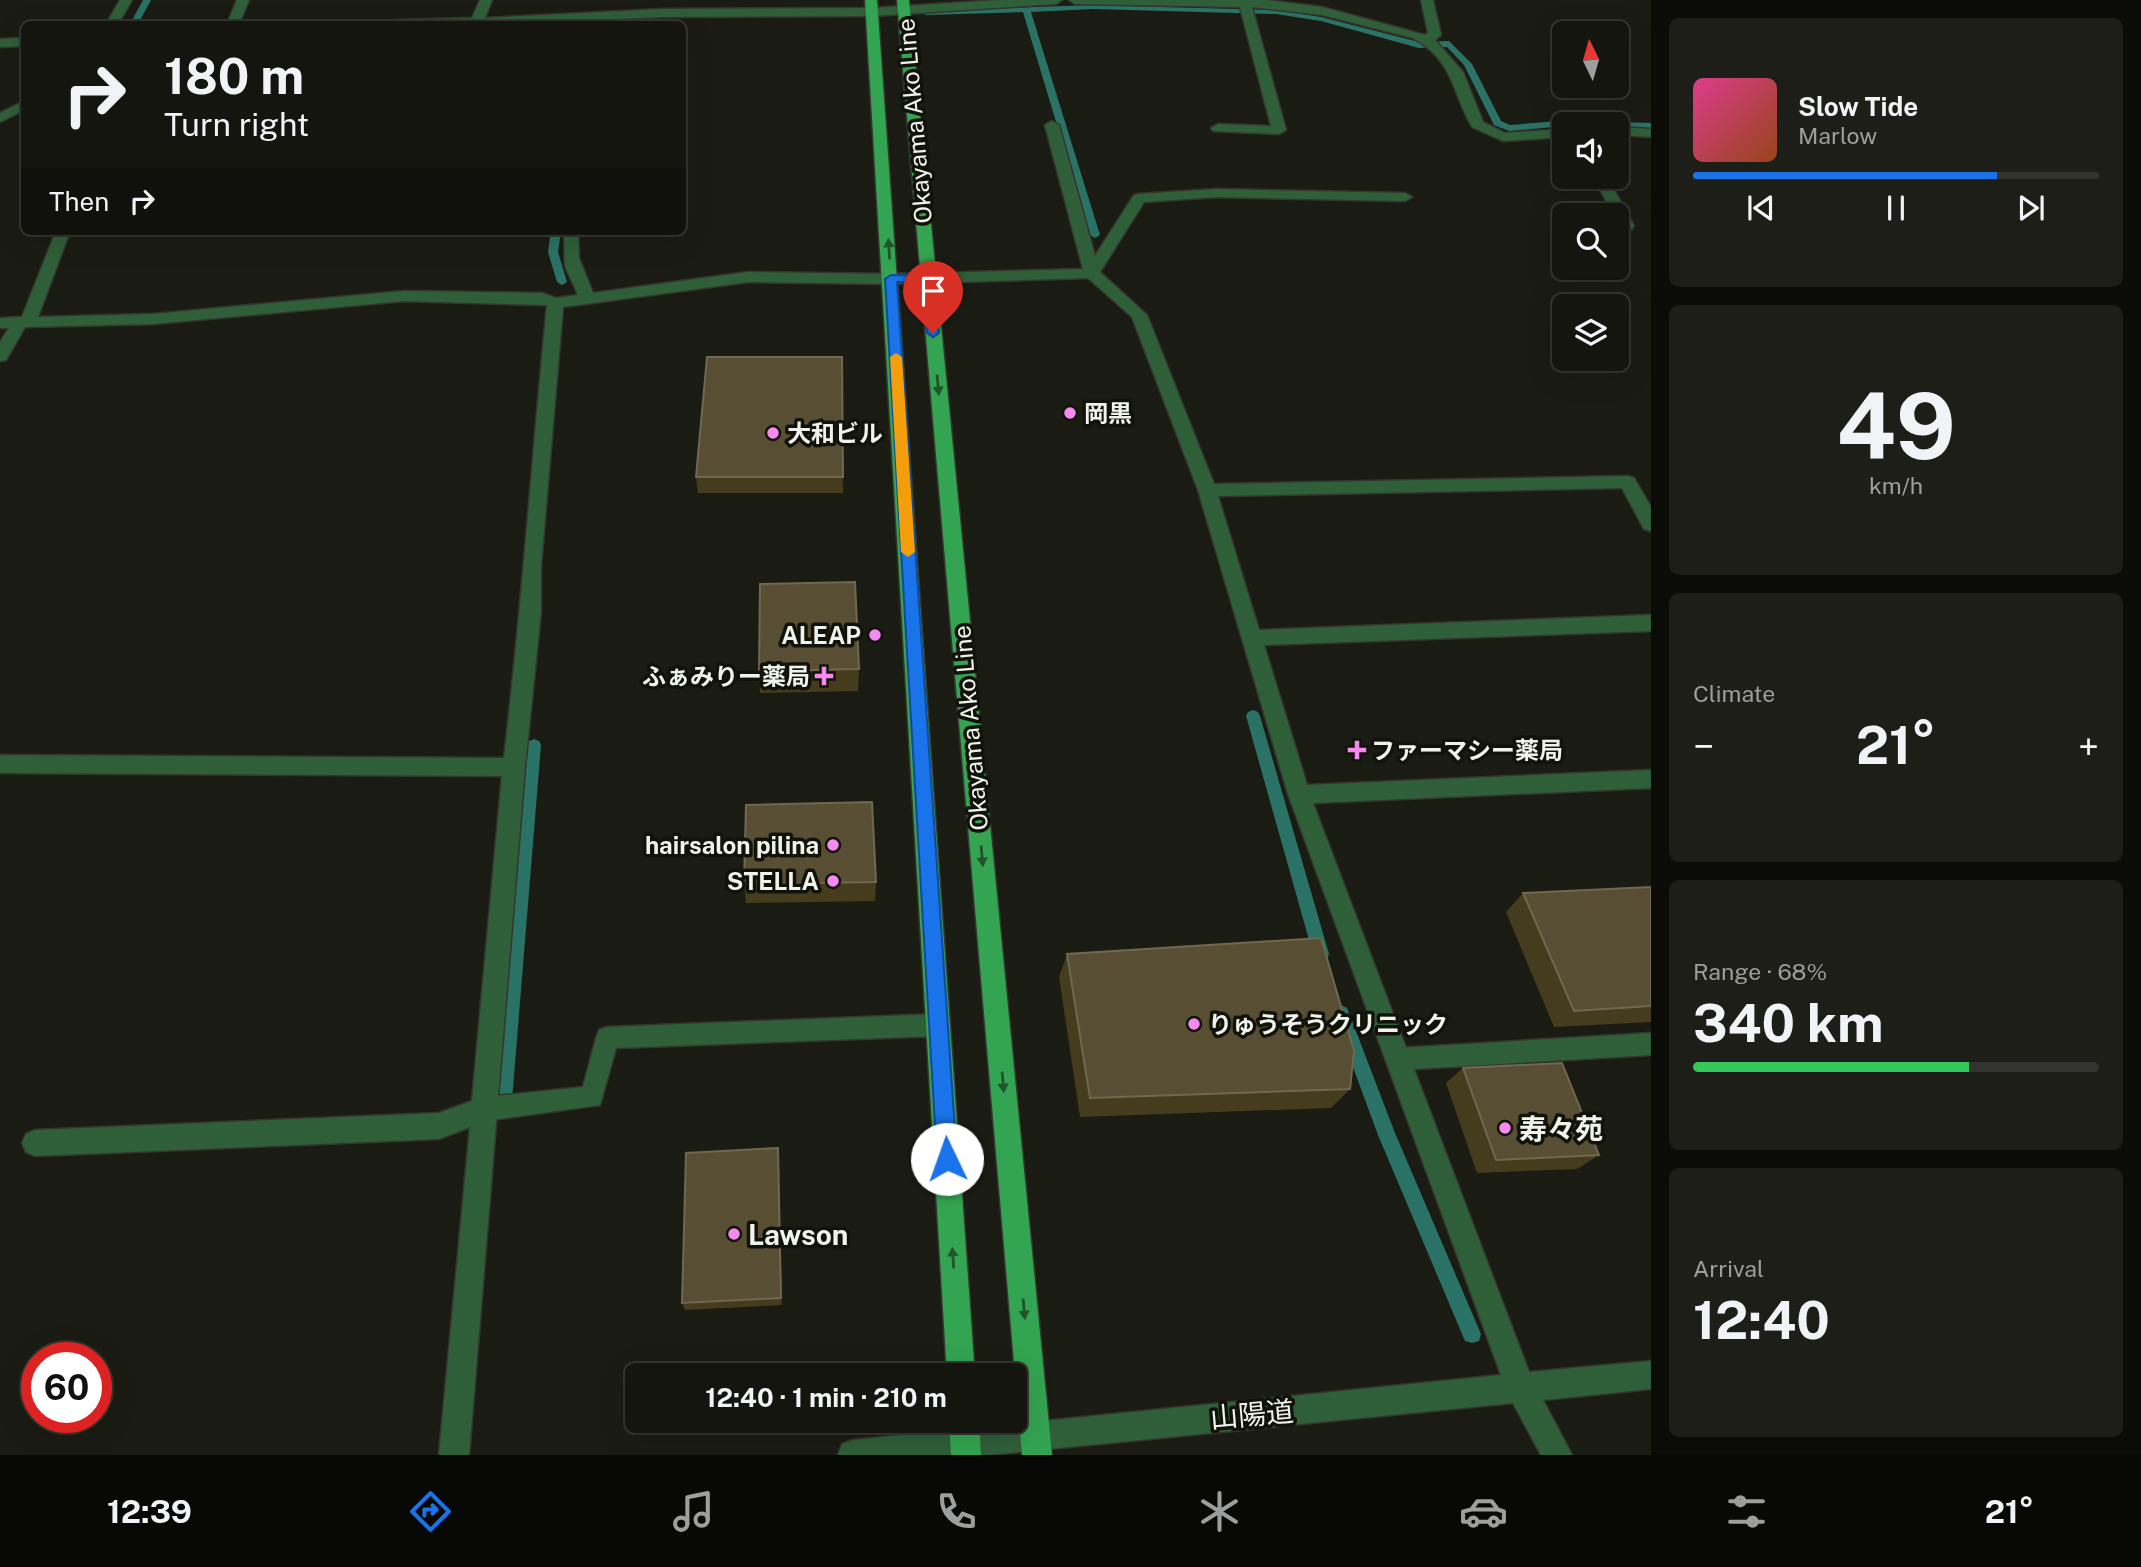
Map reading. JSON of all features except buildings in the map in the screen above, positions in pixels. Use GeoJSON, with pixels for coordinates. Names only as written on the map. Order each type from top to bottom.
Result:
{"type":"FeatureCollection","features":[{"type":"Feature","properties":{"kind":"main road","name":"Okayama Ako Line"},"geometry":{"type":"LineString","coordinates":[[903,5],[1036,1445]]}},
{"type":"Feature","properties":{"kind":"main road","name":"Okayama Ako Line"},"geometry":{"type":"LineString","coordinates":[[872,6],[960,1363]]}},
{"type":"Feature","properties":{"kind":"street"},"geometry":{"type":"LineString","coordinates":[[114,21],[126,0]]}},
{"type":"Feature","properties":{"kind":"street"},"geometry":{"type":"LineString","coordinates":[[234,21],[243,0]]}},
{"type":"Feature","properties":{"kind":"street"},"geometry":{"type":"LineString","coordinates":[[477,21],[486,0]]}},
{"type":"Feature","properties":{"kind":"street"},"geometry":{"type":"LineString","coordinates":[[602,21],[663,13],[1056,0]]}},
{"type":"Feature","properties":{"kind":"street"},"geometry":{"type":"LineString","coordinates":[[1075,0],[1201,0],[1246,8],[1322,11],[1431,43],[1452,63],[1477,124],[1503,137],[1552,133]]}},
{"type":"Feature","properties":{"kind":"street"},"geometry":{"type":"LineString","coordinates":[[1427,0],[1435,36],[1431,43]]}},
{"type":"Feature","properties":{"kind":"street"},"geometry":{"type":"LineString","coordinates":[[1218,128],[1279,130],[1246,8]]}},
{"type":"Feature","properties":{"kind":"street"},"geometry":{"type":"LineString","coordinates":[[0,43],[21,42]]}},
{"type":"Feature","properties":{"kind":"street"},"geometry":{"type":"LineString","coordinates":[[0,118],[21,108]]}},
{"type":"Feature","properties":{"kind":"street"},"geometry":{"type":"LineString","coordinates":[[1052,125],[1092,273],[1139,315],[1207,491],[1299,794],[1521,1389],[1557,1455]]}},
{"type":"Feature","properties":{"kind":"street"},"geometry":{"type":"LineString","coordinates":[[1629,132],[1651,133]]}},
{"type":"Feature","properties":{"kind":"street"},"geometry":{"type":"LineString","coordinates":[[1092,273],[1139,198],[1216,193],[1405,197]]}},
{"type":"Feature","properties":{"kind":"street"},"geometry":{"type":"LineString","coordinates":[[0,356],[24,322],[61,235]]}},
{"type":"Feature","properties":{"kind":"street"},"geometry":{"type":"LineString","coordinates":[[571,235],[571,270],[588,298]]}},
{"type":"Feature","properties":{"kind":"street"},"geometry":{"type":"LineString","coordinates":[[0,323],[153,319],[304,308],[404,296],[542,298],[555,303],[748,277],[891,279],[1092,273]]}},
{"type":"Feature","properties":{"kind":"street"},"geometry":{"type":"LineString","coordinates":[[454,1455],[514,767],[531,611],[531,565],[555,303]]}},
{"type":"Feature","properties":{"kind":"street"},"geometry":{"type":"LineString","coordinates":[[1207,491],[1628,482],[1646,505],[1651,524]]}},
{"type":"Feature","properties":{"kind":"street"},"geometry":{"type":"LineString","coordinates":[[1252,638],[1651,623]]}},
{"type":"Feature","properties":{"kind":"street"},"geometry":{"type":"LineString","coordinates":[[0,764],[514,767]]}},
{"type":"Feature","properties":{"kind":"street"},"geometry":{"type":"LineString","coordinates":[[1299,794],[1651,779]]}},
{"type":"Feature","properties":{"kind":"street"},"geometry":{"type":"LineString","coordinates":[[35,1143],[439,1126],[485,1109]]}},
{"type":"Feature","properties":{"kind":"street","name":"山陽道"},"geometry":{"type":"LineString","coordinates":[[853,1455],[965,1439],[1036,1445],[1651,1376]]}},
{"type":"Feature","properties":{"kind":"lane"},"geometry":{"type":"LineString","coordinates":[[485,1109],[592,1097],[607,1038],[939,1025]]}},
{"type":"Feature","properties":{"kind":"lane"},"geometry":{"type":"LineString","coordinates":[[1398,1059],[1651,1044]]}},
{"type":"Feature","properties":{"kind":"waterway"},"geometry":{"type":"LineString","coordinates":[[136,21],[147,0]]}},
{"type":"Feature","properties":{"kind":"waterway"},"geometry":{"type":"LineString","coordinates":[[1026,9],[1093,7],[1276,12],[1321,19],[1419,45],[1449,44],[1468,64],[1497,123],[1509,128],[1552,124]]}},
{"type":"Feature","properties":{"kind":"waterway"},"geometry":{"type":"LineString","coordinates":[[926,13],[1026,9]]}},
{"type":"Feature","properties":{"kind":"waterway"},"geometry":{"type":"LineString","coordinates":[[1026,9],[1095,235]]}},
{"type":"Feature","properties":{"kind":"waterway"},"geometry":{"type":"LineString","coordinates":[[1629,125],[1651,126]]}},
{"type":"Feature","properties":{"kind":"waterway"},"geometry":{"type":"LineString","coordinates":[[555,235],[553,252],[562,282]]}},
{"type":"Feature","properties":{"kind":"waterway"},"geometry":{"type":"LineString","coordinates":[[1253,716],[1321,954]]}},
{"type":"Feature","properties":{"kind":"waterway"},"geometry":{"type":"LineString","coordinates":[[503,1100],[534,745]]}},
{"type":"Feature","properties":{"kind":"waterway"},"geometry":{"type":"LineString","coordinates":[[1341,1013],[1387,1135],[1472,1334]]}},
{"type":"Feature","properties":{"kind":"slow traffic"},"geometry":{"type":"LineString","coordinates":[[896,357],[908,552]]}},
{"type":"Feature","properties":{"kind":"place","name":"岡黒"},"geometry":{"type":"Point","coordinates":[1070,413]}},
{"type":"Feature","properties":{"kind":"place","name":"大和ビル"},"geometry":{"type":"Point","coordinates":[773,433]}},
{"type":"Feature","properties":{"kind":"place","name":"ALEAP"},"geometry":{"type":"Point","coordinates":[875,635]}},
{"type":"Feature","properties":{"kind":"place","name":"ふぁみりー薬局"},"geometry":{"type":"Point","coordinates":[824,676]}},
{"type":"Feature","properties":{"kind":"place","name":"ファーマシー薬局"},"geometry":{"type":"Point","coordinates":[1357,750]}},
{"type":"Feature","properties":{"kind":"place","name":"hairsalon pilina"},"geometry":{"type":"Point","coordinates":[833,845]}},
{"type":"Feature","properties":{"kind":"place","name":"STELLA"},"geometry":{"type":"Point","coordinates":[833,881]}},
{"type":"Feature","properties":{"kind":"place","name":"りゅうそうクリニック"},"geometry":{"type":"Point","coordinates":[1194,1024]}},
{"type":"Feature","properties":{"kind":"place","name":"寿々苑"},"geometry":{"type":"Point","coordinates":[1505,1128]}},
{"type":"Feature","properties":{"kind":"place","name":"Lawson"},"geometry":{"type":"Point","coordinates":[734,1234]}},
{"type":"Feature","properties":{"kind":"route"},"geometry":{"type":"LineString","coordinates":[[933,333],[928,278],[891,279],[947,1159]]}}]}
